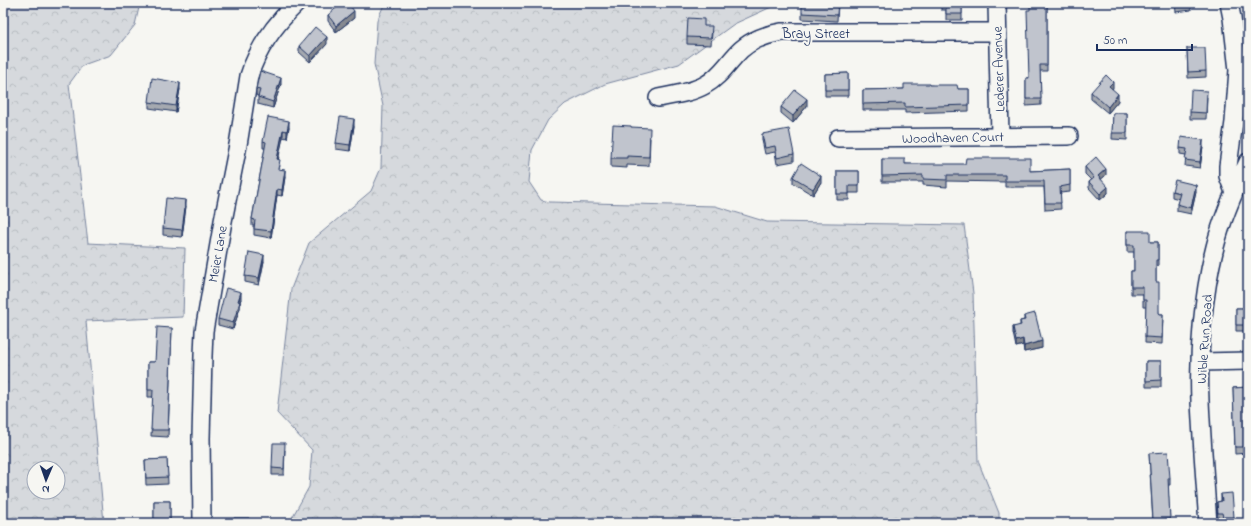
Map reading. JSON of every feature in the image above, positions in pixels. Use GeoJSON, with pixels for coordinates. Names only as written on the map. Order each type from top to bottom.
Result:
{"type":"FeatureCollection","features":[{"type":"Feature","properties":{"kind":"street","name":"Meier Lane"},"geometry":{"type":"LineString","coordinates":[[202,523],[201,438],[204,331],[249,76],[252,65],[264,41],[297,3]]}},
{"type":"Feature","properties":{"kind":"street","name":"Lederer Avenue"},"geometry":{"type":"LineString","coordinates":[[997,3],[1000,136]]}},
{"type":"Feature","properties":{"kind":"street"},"geometry":{"type":"LineString","coordinates":[[1229,3],[1238,70],[1234,122],[1228,166],[1228,176],[1234,192]]}},
{"type":"Feature","properties":{"kind":"street","name":"Bray Street"},"geometry":{"type":"LineString","coordinates":[[658,98],[705,86],[723,71],[743,46],[758,38],[771,34],[782,32],[997,32]]}},
{"type":"Feature","properties":{"kind":"street","name":"Woodhaven Court"},"geometry":{"type":"LineString","coordinates":[[838,138],[1069,136]]}},
{"type":"Feature","properties":{"kind":"street","name":"Wible Run Road"},"geometry":{"type":"LineString","coordinates":[[1208,523],[1200,400],[1200,362],[1205,301],[1215,246],[1222,221],[1248,162]]}},
{"type":"Feature","properties":{"kind":"street"},"geometry":{"type":"LineString","coordinates":[[1200,362],[1248,361]]}},
{"type":"Feature","properties":{"kind":"green space"},"geometry":{"type":"Polygon","coordinates":[[[3,3],[140,3],[135,25],[111,55],[83,65],[69,84],[88,243],[185,248],[183,317],[86,321],[104,523],[3,523],[3,3]]]}},
{"type":"Feature","properties":{"kind":"green space"},"geometry":{"type":"Polygon","coordinates":[[[389,3],[780,3],[734,24],[679,64],[605,84],[565,104],[548,120],[532,150],[529,182],[541,200],[550,202],[715,206],[767,222],[964,225],[973,293],[978,461],[999,513],[999,523],[289,523],[309,487],[312,450],[277,413],[291,289],[309,243],[371,191],[381,168],[383,106],[374,64],[377,21],[383,7],[389,3]]]}},
{"type":"Feature","properties":{"kind":"building"},"geometry":{"type":"Polygon","coordinates":[[[342,3],[348,3],[354,11],[336,26],[328,15],[342,3]]]}},
{"type":"Feature","properties":{"kind":"building"},"geometry":{"type":"Polygon","coordinates":[[[802,3],[838,3],[837,15],[802,13],[802,3]]]}},
{"type":"Feature","properties":{"kind":"building"},"geometry":{"type":"Polygon","coordinates":[[[946,3],[962,3],[962,14],[946,14],[946,3]]]}},
{"type":"Feature","properties":{"kind":"building"},"geometry":{"type":"Polygon","coordinates":[[[1030,3],[1047,3],[1047,65],[1040,65],[1041,99],[1026,99],[1026,78],[1029,78],[1027,10],[1030,10],[1030,3]]]}},
{"type":"Feature","properties":{"kind":"building"},"geometry":{"type":"Polygon","coordinates":[[[1176,3],[1191,3],[1176,6],[1176,3]]]}},
{"type":"Feature","properties":{"kind":"building"},"geometry":{"type":"Polygon","coordinates":[[[688,18],[704,19],[704,26],[712,26],[711,38],[687,37],[688,18]]]}},
{"type":"Feature","properties":{"kind":"building"},"geometry":{"type":"Polygon","coordinates":[[[315,27],[327,37],[310,56],[299,46],[315,27]]]}},
{"type":"Feature","properties":{"kind":"building"},"geometry":{"type":"Polygon","coordinates":[[[1187,48],[1205,48],[1206,71],[1188,72],[1187,48]]]}},
{"type":"Feature","properties":{"kind":"building"},"geometry":{"type":"Polygon","coordinates":[[[260,71],[281,78],[273,102],[258,97],[260,90],[256,89],[260,71]]]}},
{"type":"Feature","properties":{"kind":"building"},"geometry":{"type":"Polygon","coordinates":[[[848,73],[848,90],[825,90],[825,74],[848,73]]]}},
{"type":"Feature","properties":{"kind":"building"},"geometry":{"type":"Polygon","coordinates":[[[1106,75],[1113,82],[1109,86],[1118,94],[1108,107],[1091,92],[1106,75]]]}},
{"type":"Feature","properties":{"kind":"building"},"geometry":{"type":"Polygon","coordinates":[[[152,78],[180,83],[176,106],[149,102],[152,78]]]}},
{"type":"Feature","properties":{"kind":"building"},"geometry":{"type":"Polygon","coordinates":[[[904,84],[957,85],[958,89],[969,89],[969,105],[905,107],[905,103],[863,104],[863,90],[904,89],[904,84]]]}},
{"type":"Feature","properties":{"kind":"building"},"geometry":{"type":"Polygon","coordinates":[[[795,90],[807,99],[793,116],[781,107],[795,90]]]}},
{"type":"Feature","properties":{"kind":"building"},"geometry":{"type":"Polygon","coordinates":[[[1191,90],[1207,91],[1206,113],[1190,112],[1191,90]]]}},
{"type":"Feature","properties":{"kind":"building"},"geometry":{"type":"Polygon","coordinates":[[[1113,113],[1127,113],[1127,133],[1112,133],[1113,113]]]}},
{"type":"Feature","properties":{"kind":"building"},"geometry":{"type":"Polygon","coordinates":[[[268,117],[289,121],[287,131],[283,130],[277,159],[280,160],[278,169],[285,170],[282,190],[277,189],[271,231],[254,229],[255,220],[252,219],[266,142],[263,141],[268,117]]]}},
{"type":"Feature","properties":{"kind":"building"},"geometry":{"type":"Polygon","coordinates":[[[340,117],[354,119],[350,145],[336,143],[340,117]]]}},
{"type":"Feature","properties":{"kind":"building"},"geometry":{"type":"Polygon","coordinates":[[[613,125],[650,128],[649,157],[627,156],[627,158],[611,158],[613,125]]]}},
{"type":"Feature","properties":{"kind":"building"},"geometry":{"type":"Polygon","coordinates":[[[789,129],[794,154],[777,158],[775,146],[765,148],[762,134],[789,129]]]}},
{"type":"Feature","properties":{"kind":"building"},"geometry":{"type":"Polygon","coordinates":[[[1181,137],[1203,140],[1200,162],[1185,160],[1187,149],[1180,148],[1181,137]]]}},
{"type":"Feature","properties":{"kind":"building"},"geometry":{"type":"Polygon","coordinates":[[[1096,157],[1106,169],[1098,176],[1108,187],[1100,194],[1089,182],[1094,178],[1085,167],[1096,157]]]}},
{"type":"Feature","properties":{"kind":"building"},"geometry":{"type":"Polygon","coordinates":[[[966,158],[1030,158],[1030,171],[1070,169],[1070,185],[1060,187],[1061,203],[1045,203],[1044,181],[1005,181],[1005,175],[947,175],[947,180],[923,179],[923,175],[882,176],[882,159],[905,159],[905,164],[965,164],[966,158]]]}},
{"type":"Feature","properties":{"kind":"building"},"geometry":{"type":"Polygon","coordinates":[[[801,163],[821,176],[813,189],[793,177],[801,163]]]}},
{"type":"Feature","properties":{"kind":"building"},"geometry":{"type":"Polygon","coordinates":[[[837,171],[859,171],[859,186],[849,186],[849,194],[837,194],[837,171]]]}},
{"type":"Feature","properties":{"kind":"building"},"geometry":{"type":"Polygon","coordinates":[[[1175,180],[1196,185],[1191,208],[1177,204],[1180,193],[1172,191],[1175,180]]]}},
{"type":"Feature","properties":{"kind":"building"},"geometry":{"type":"Polygon","coordinates":[[[166,198],[186,200],[182,230],[163,228],[166,198]]]}},
{"type":"Feature","properties":{"kind":"building"},"geometry":{"type":"Polygon","coordinates":[[[1127,231],[1150,231],[1150,242],[1158,242],[1156,282],[1159,282],[1159,314],[1163,314],[1162,338],[1145,337],[1146,300],[1143,300],[1143,287],[1131,287],[1131,271],[1134,271],[1134,245],[1127,245],[1127,231]]]}},
{"type":"Feature","properties":{"kind":"building"},"geometry":{"type":"Polygon","coordinates":[[[249,252],[264,255],[259,278],[245,276],[249,252]]]}},
{"type":"Feature","properties":{"kind":"building"},"geometry":{"type":"Polygon","coordinates":[[[1245,267],[1248,267],[1248,289],[1246,289],[1245,267]]]}},
{"type":"Feature","properties":{"kind":"building"},"geometry":{"type":"Polygon","coordinates":[[[226,288],[241,292],[238,301],[240,302],[233,323],[218,319],[226,288]]]}},
{"type":"Feature","properties":{"kind":"building"},"geometry":{"type":"Polygon","coordinates":[[[1236,308],[1248,308],[1248,325],[1236,325],[1236,308]]]}},
{"type":"Feature","properties":{"kind":"building"},"geometry":{"type":"Polygon","coordinates":[[[1035,313],[1042,341],[1024,346],[1023,339],[1016,341],[1013,327],[1021,325],[1020,321],[1025,320],[1024,316],[1035,313]]]}},
{"type":"Feature","properties":{"kind":"building"},"geometry":{"type":"Polygon","coordinates":[[[157,327],[172,328],[168,430],[151,430],[153,390],[148,390],[148,362],[155,362],[157,327]]]}},
{"type":"Feature","properties":{"kind":"building"},"geometry":{"type":"Polygon","coordinates":[[[1146,361],[1161,361],[1161,380],[1146,381],[1146,361]]]}},
{"type":"Feature","properties":{"kind":"building"},"geometry":{"type":"Polygon","coordinates":[[[1248,387],[1248,447],[1235,447],[1233,388],[1248,387]]]}},
{"type":"Feature","properties":{"kind":"building"},"geometry":{"type":"Polygon","coordinates":[[[273,443],[285,443],[284,469],[272,468],[273,443]]]}},
{"type":"Feature","properties":{"kind":"building"},"geometry":{"type":"Polygon","coordinates":[[[1168,452],[1170,478],[1168,478],[1170,519],[1153,520],[1149,453],[1168,452]]]}},
{"type":"Feature","properties":{"kind":"building"},"geometry":{"type":"Polygon","coordinates":[[[167,459],[168,477],[146,478],[145,460],[167,459]]]}},
{"type":"Feature","properties":{"kind":"building"},"geometry":{"type":"Polygon","coordinates":[[[1232,493],[1234,517],[1223,517],[1222,513],[1218,513],[1217,502],[1222,501],[1221,494],[1232,493]]]}},
{"type":"Feature","properties":{"kind":"building"},"geometry":{"type":"Polygon","coordinates":[[[154,501],[170,501],[170,520],[154,519],[154,501]]]}},
{"type":"Feature","properties":{"kind":"building"},"geometry":{"type":"Polygon","coordinates":[[[234,518],[249,518],[249,523],[234,523],[234,518]]]}}]}
